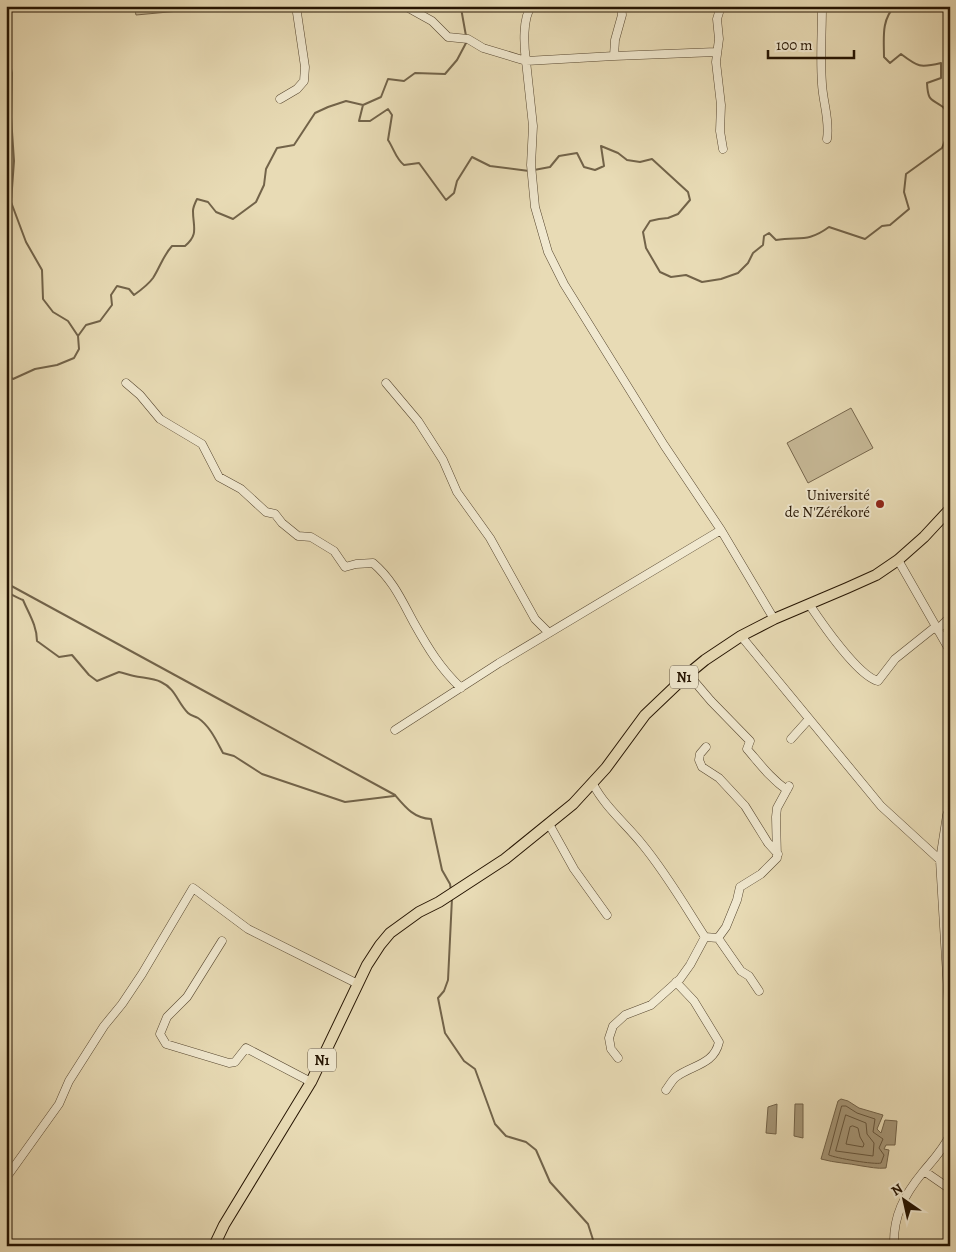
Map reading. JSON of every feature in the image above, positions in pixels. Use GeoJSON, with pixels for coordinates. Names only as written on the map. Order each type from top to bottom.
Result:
{"type":"FeatureCollection","features":[{"type":"Feature","properties":{"kind":"main road","name":"N1"},"geometry":{"type":"LineString","coordinates":[[214,1246],[224,1225],[311,1082],[367,965],[390,933],[419,912],[451,894],[504,859],[549,824],[592,784],[646,715],[688,674],[742,636],[774,618],[876,575],[898,560],[924,537],[950,509]]}},
{"type":"Feature","properties":{"kind":"street"},"geometry":{"type":"LineString","coordinates":[[280,99],[297,89],[304,81],[305,67],[296,6]]}},
{"type":"Feature","properties":{"kind":"street"},"geometry":{"type":"LineString","coordinates":[[405,6],[432,21],[448,37],[465,39],[483,48],[526,61],[716,52]]}},
{"type":"Feature","properties":{"kind":"street"},"geometry":{"type":"LineString","coordinates":[[532,6],[525,20],[524,52],[533,126],[532,170],[535,207],[548,252],[564,284],[664,445],[721,530],[774,618]]}},
{"type":"Feature","properties":{"kind":"street"},"geometry":{"type":"LineString","coordinates":[[614,56],[615,40],[622,15],[621,6]]}},
{"type":"Feature","properties":{"kind":"street"},"geometry":{"type":"LineString","coordinates":[[722,6],[717,19],[719,39],[716,52],[721,105],[720,131],[723,149]]}},
{"type":"Feature","properties":{"kind":"street"},"geometry":{"type":"LineString","coordinates":[[822,6],[822,88],[828,129],[827,139]]}},
{"type":"Feature","properties":{"kind":"street"},"geometry":{"type":"LineString","coordinates":[[126,383],[140,395],[160,419],[202,444],[219,477],[240,489],[266,512],[275,514],[289,530],[298,536],[311,537],[334,551],[346,567],[356,564],[373,563],[383,571],[396,588],[444,672],[461,688]]}},
{"type":"Feature","properties":{"kind":"street"},"geometry":{"type":"LineString","coordinates":[[386,383],[418,421],[443,460],[457,492],[490,538],[535,619],[549,633]]}},
{"type":"Feature","properties":{"kind":"street"},"geometry":{"type":"LineString","coordinates":[[396,730],[549,633],[721,530]]}},
{"type":"Feature","properties":{"kind":"street"},"geometry":{"type":"LineString","coordinates":[[898,560],[950,651]]}},
{"type":"Feature","properties":{"kind":"street"},"geometry":{"type":"LineString","coordinates":[[810,604],[832,636],[865,674],[872,679],[878,680],[894,660],[950,617]]}},
{"type":"Feature","properties":{"kind":"street"},"geometry":{"type":"LineString","coordinates":[[742,636],[881,806],[940,860]]}},
{"type":"Feature","properties":{"kind":"street"},"geometry":{"type":"LineString","coordinates":[[688,674],[750,741],[747,749],[775,782],[788,788],[777,808],[777,858],[761,874],[740,887],[726,927],[718,938]]}},
{"type":"Feature","properties":{"kind":"street"},"geometry":{"type":"LineString","coordinates":[[791,739],[809,719]]}},
{"type":"Feature","properties":{"kind":"street"},"geometry":{"type":"LineString","coordinates":[[706,746],[700,754],[699,760],[702,767],[719,778],[745,806],[768,843],[778,854]]}},
{"type":"Feature","properties":{"kind":"street"},"geometry":{"type":"LineString","coordinates":[[592,784],[603,801],[626,824],[658,864],[705,938]]}},
{"type":"Feature","properties":{"kind":"street"},"geometry":{"type":"LineString","coordinates":[[950,808],[947,815],[940,860],[946,902],[950,1024]]}},
{"type":"Feature","properties":{"kind":"street"},"geometry":{"type":"LineString","coordinates":[[549,824],[574,869],[607,914]]}},
{"type":"Feature","properties":{"kind":"street"},"geometry":{"type":"LineString","coordinates":[[6,1178],[59,1104],[69,1081],[104,1026],[122,1004],[142,974],[193,888],[248,929],[358,984]]}},
{"type":"Feature","properties":{"kind":"street"},"geometry":{"type":"LineString","coordinates":[[705,938],[718,938]]}},
{"type":"Feature","properties":{"kind":"street"},"geometry":{"type":"LineString","coordinates":[[618,1058],[611,1049],[609,1038],[613,1026],[625,1015],[651,1005],[676,982],[690,965],[705,938]]}},
{"type":"Feature","properties":{"kind":"street"},"geometry":{"type":"LineString","coordinates":[[718,938],[741,971],[749,976],[759,991]]}},
{"type":"Feature","properties":{"kind":"street"},"geometry":{"type":"LineString","coordinates":[[222,941],[187,997],[167,1017],[160,1034],[166,1044],[229,1063],[235,1062],[246,1048],[311,1082]]}},
{"type":"Feature","properties":{"kind":"street"},"geometry":{"type":"LineString","coordinates":[[666,1090],[676,1077],[709,1058],[717,1050],[719,1042],[698,1007],[676,982]]}},
{"type":"Feature","properties":{"kind":"street"},"geometry":{"type":"LineString","coordinates":[[894,1246],[893,1233],[900,1205],[924,1171],[944,1148],[950,1135]]}},
{"type":"Feature","properties":{"kind":"street"},"geometry":{"type":"LineString","coordinates":[[924,1171],[950,1189]]}},
{"type":"Feature","properties":{"kind":"shaded area"},"geometry":{"type":"Polygon","coordinates":[[[134,6],[189,6],[190,10],[136,15],[134,6]]]}},
{"type":"Feature","properties":{"kind":"shaded area"},"geometry":{"type":"Polygon","coordinates":[[[851,408],[873,448],[808,483],[787,443],[851,408]]]}},
{"type":"Feature","properties":{"kind":"water"},"geometry":{"type":"Polygon","coordinates":[[[841,1099],[859,1108],[883,1115],[877,1129],[881,1133],[885,1120],[897,1121],[895,1145],[886,1145],[884,1149],[889,1150],[886,1168],[874,1168],[821,1159],[838,1101],[841,1099]]]}},
{"type":"Feature","properties":{"kind":"water"},"geometry":{"type":"Polygon","coordinates":[[[777,1104],[776,1134],[766,1133],[768,1107],[777,1104]]]}},
{"type":"Feature","properties":{"kind":"water"},"geometry":{"type":"Polygon","coordinates":[[[795,1104],[803,1104],[803,1138],[794,1136],[795,1104]]]}},
{"type":"Feature","properties":{"kind":"waterway"},"geometry":{"type":"LineString","coordinates":[[462,6],[466,36]]}},
{"type":"Feature","properties":{"kind":"waterway"},"geometry":{"type":"LineString","coordinates":[[895,6],[885,23],[884,57],[890,63],[901,54],[911,62],[924,66],[941,63],[941,78],[927,83],[927,89],[929,97],[943,107],[950,119]]}},
{"type":"Feature","properties":{"kind":"waterway"},"geometry":{"type":"LineString","coordinates":[[6,374],[13,379],[35,369],[57,365],[74,358],[79,349],[78,336],[86,325],[100,321],[112,305],[111,295],[117,286],[129,289],[134,295],[151,281],[172,246],[185,246],[189,242],[194,234],[193,210],[197,199],[208,202],[216,212],[233,219],[256,202],[264,185],[266,169],[277,148],[294,145],[315,113],[346,101],[363,105],[381,97],[388,79],[404,81],[415,73],[445,74],[457,60],[466,40]]}},
{"type":"Feature","properties":{"kind":"waterway"},"geometry":{"type":"LineString","coordinates":[[6,48],[12,73],[11,117],[14,161],[11,202],[26,242],[42,270],[43,299],[53,312],[68,321],[78,336]]}},
{"type":"Feature","properties":{"kind":"waterway"},"geometry":{"type":"LineString","coordinates":[[363,105],[359,121],[370,121],[388,109],[392,115],[388,140],[397,157],[404,165],[419,163],[446,200],[454,193],[457,181],[472,157],[490,166],[529,171]]}},
{"type":"Feature","properties":{"kind":"waterway"},"geometry":{"type":"LineString","coordinates":[[534,170],[550,167],[559,156],[577,153],[584,167],[595,170],[604,166],[601,146],[618,153],[627,160],[640,162],[652,159],[688,192],[690,200],[678,214],[650,221],[643,232],[646,248],[660,272],[671,277],[686,275],[702,282],[721,279],[738,273],[748,263],[753,253],[763,245],[764,236],[769,233],[776,240],[803,238],[815,235],[829,227],[865,239],[882,226],[890,225],[909,209],[904,192],[906,174],[942,148],[950,121]]}},
{"type":"Feature","properties":{"kind":"waterway"},"geometry":{"type":"LineString","coordinates":[[6,583],[395,795],[407,808],[420,817],[431,819],[442,870],[450,884],[451,890]]}},
{"type":"Feature","properties":{"kind":"waterway"},"geometry":{"type":"LineString","coordinates":[[6,584],[9,593],[23,600],[34,625],[37,641],[59,657],[72,655],[89,675],[97,681],[119,672],[155,680],[166,685],[188,713],[206,725],[223,753],[234,756],[262,774],[345,802],[394,796]]}},
{"type":"Feature","properties":{"kind":"waterway"},"geometry":{"type":"LineString","coordinates":[[452,898],[448,980],[444,991],[438,998],[445,1033],[464,1061],[475,1069],[495,1124],[506,1136],[526,1142],[536,1150],[550,1182],[588,1224],[595,1246]]}},
{"type":"Feature","properties":{"kind":"place","name":"Université de N'Zérékoré"},"geometry":{"type":"Point","coordinates":[880,504]}}]}
